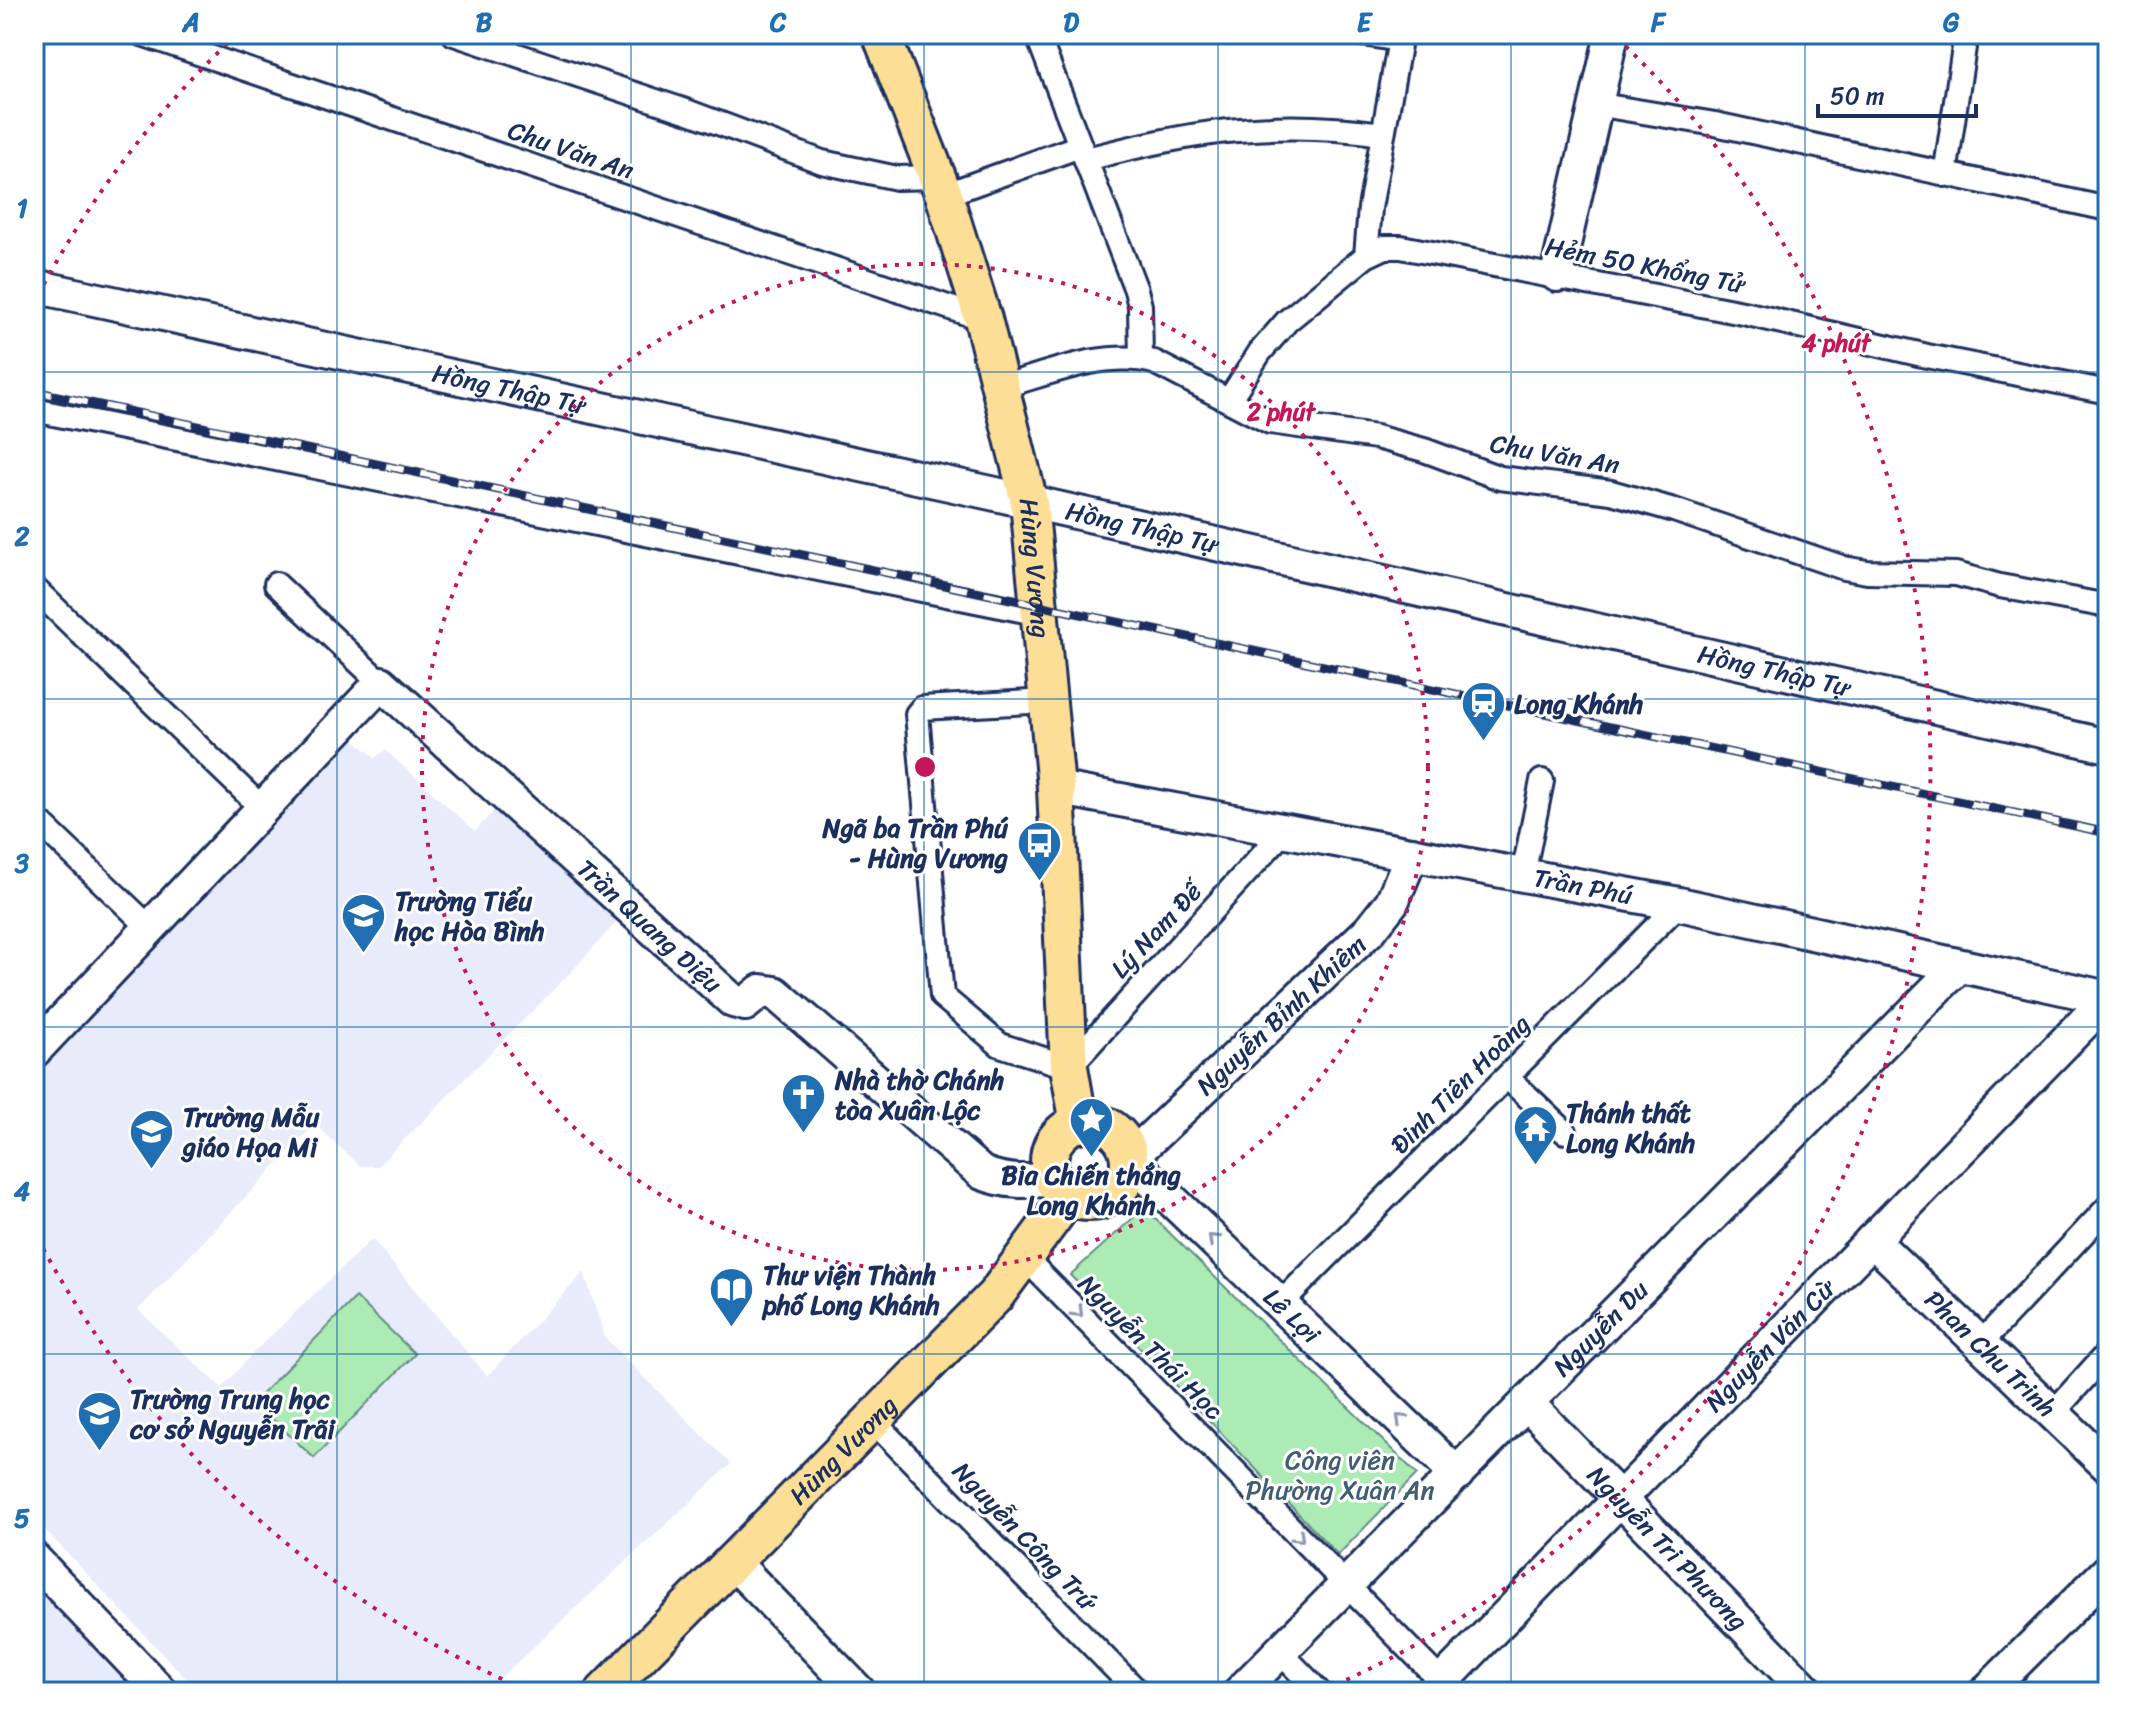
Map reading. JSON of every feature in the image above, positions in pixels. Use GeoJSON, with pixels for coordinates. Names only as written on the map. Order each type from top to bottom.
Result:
{"type":"FeatureCollection","features":[{"type":"Feature","properties":{"kind":"main road","name":"Hùng Vương"},"geometry":{"type":"LineString","coordinates":[[881,34],[941,186],[983,319],[1029,502],[1056,788],[1069,1067],[1079,1124]]}},
{"type":"Feature","properties":{"kind":"main road"},"geometry":{"type":"LineString","coordinates":[[1079,1124],[1099,1124],[1111,1129],[1124,1143],[1129,1159],[1125,1180],[1107,1198],[1089,1202],[1061,1188],[1049,1160],[1052,1148],[1063,1132],[1079,1124]]}},
{"type":"Feature","properties":{"kind":"main road","name":"Hùng Vương"},"geometry":{"type":"LineString","coordinates":[[604,1692],[995,1296],[1023,1256],[1061,1188]]}},
{"type":"Feature","properties":{"kind":"street","name":"Chu Văn An"},"geometry":{"type":"LineString","coordinates":[[142,34],[983,319]]}},
{"type":"Feature","properties":{"kind":"street"},"geometry":{"type":"LineString","coordinates":[[454,34],[689,112],[822,162],[941,186],[1084,153],[1243,128],[1294,125],[1383,134]]}},
{"type":"Feature","properties":{"kind":"street"},"geometry":{"type":"LineString","coordinates":[[1037,34],[1136,290],[1140,306],[1141,359]]}},
{"type":"Feature","properties":{"kind":"street"},"geometry":{"type":"LineString","coordinates":[[1363,34],[1401,37],[1370,208],[1366,256]]}},
{"type":"Feature","properties":{"kind":"street"},"geometry":{"type":"LineString","coordinates":[[1557,275],[1612,34]]}},
{"type":"Feature","properties":{"kind":"street"},"geometry":{"type":"LineString","coordinates":[[1945,175],[1966,34]]}},
{"type":"Feature","properties":{"kind":"street"},"geometry":{"type":"LineString","coordinates":[[1595,104],[1715,124],[2108,209]]}},
{"type":"Feature","properties":{"kind":"street","name":"Hẻm 50 Khổng Tử"},"geometry":{"type":"LineString","coordinates":[[1229,400],[1276,333],[1366,256],[1385,247],[1401,247],[1557,275],[2108,392]]}},
{"type":"Feature","properties":{"kind":"street","name":"Hồng Thập Tự"},"geometry":{"type":"LineString","coordinates":[[34,286],[1029,502],[2108,746]]}},
{"type":"Feature","properties":{"kind":"street","name":"Chu Văn An"},"geometry":{"type":"LineString","coordinates":[[1000,387],[1090,363],[1141,359],[1154,362],[1270,422],[1376,437],[1424,450],[1500,478],[1623,495],[1844,568],[1867,572],[1956,574],[2000,586],[2108,606]]}},
{"type":"Feature","properties":{"kind":"street"},"geometry":{"type":"LineString","coordinates":[[34,410],[1040,614]]}},
{"type":"Feature","properties":{"kind":"street","name":"Trần Quang Diệu"},"geometry":{"type":"LineString","coordinates":[[276,584],[733,1001],[745,1004],[761,991],[775,993],[982,1173],[999,1179],[1061,1188]]}},
{"type":"Feature","properties":{"kind":"street"},"geometry":{"type":"LineString","coordinates":[[34,588],[263,809]]}},
{"type":"Feature","properties":{"kind":"street"},"geometry":{"type":"LineString","coordinates":[[38,1038],[150,928],[381,683]]}},
{"type":"Feature","properties":{"kind":"street"},"geometry":{"type":"LineString","coordinates":[[1048,701],[922,708],[917,714],[916,725],[942,996],[1000,1045],[1069,1067]]}},
{"type":"Feature","properties":{"kind":"street"},"geometry":{"type":"LineString","coordinates":[[1523,875],[1542,781]]}},
{"type":"Feature","properties":{"kind":"street","name":"Trần Phú"},"geometry":{"type":"LineString","coordinates":[[1056,788],[1679,904],[2108,998]]}},
{"type":"Feature","properties":{"kind":"street"},"geometry":{"type":"LineString","coordinates":[[34,817],[150,928]]}},
{"type":"Feature","properties":{"kind":"street","name":"Lý Nam Đế"},"geometry":{"type":"LineString","coordinates":[[1069,1067],[1284,831]]}},
{"type":"Feature","properties":{"kind":"street","name":"Nguyễn Bỉnh Khiêm"},"geometry":{"type":"LineString","coordinates":[[1129,1159],[1370,930],[1392,902],[1412,854]]}},
{"type":"Feature","properties":{"kind":"street","name":"Đinh Tiên Hoàng"},"geometry":{"type":"LineString","coordinates":[[1281,1303],[1679,904]]}},
{"type":"Feature","properties":{"kind":"street","name":"Nguyễn Du"},"geometry":{"type":"LineString","coordinates":[[1240,1692],[1959,966]]}},
{"type":"Feature","properties":{"kind":"street","name":"Nguyễn Văn Cừ"},"geometry":{"type":"LineString","coordinates":[[1437,1687],[2108,998]]}},
{"type":"Feature","properties":{"kind":"street"},"geometry":{"type":"LineString","coordinates":[[1507,1077],[1565,1132]]}},
{"type":"Feature","properties":{"kind":"street","name":"Lê Lợi"},"geometry":{"type":"LineString","coordinates":[[1129,1159],[1457,1474]]}},
{"type":"Feature","properties":{"kind":"street"},"geometry":{"type":"LineString","coordinates":[[1980,1344],[2108,1207]]}},
{"type":"Feature","properties":{"kind":"street","name":"Phan Chu Trinh"},"geometry":{"type":"LineString","coordinates":[[1872,1240],[2108,1466]]}},
{"type":"Feature","properties":{"kind":"street","name":"Nguyễn Thái Học"},"geometry":{"type":"LineString","coordinates":[[1023,1256],[1346,1585],[1437,1687]]}},
{"type":"Feature","properties":{"kind":"street"},"geometry":{"type":"LineString","coordinates":[[2053,1413],[2108,1352]]}},
{"type":"Feature","properties":{"kind":"street","name":"Nguyễn Tri Phương"},"geometry":{"type":"LineString","coordinates":[[1527,1403],[1808,1692]]}},
{"type":"Feature","properties":{"kind":"street","name":"Nguyễn Công Trứ"},"geometry":{"type":"LineString","coordinates":[[872,1420],[1138,1692]]}},
{"type":"Feature","properties":{"kind":"street"},"geometry":{"type":"LineString","coordinates":[[34,1559],[161,1692]]}},
{"type":"Feature","properties":{"kind":"street"},"geometry":{"type":"LineString","coordinates":[[732,1561],[859,1692]]}},
{"type":"Feature","properties":{"kind":"street"},"geometry":{"type":"LineString","coordinates":[[1986,1692],[2108,1571]]}},
{"type":"Feature","properties":{"kind":"street"},"geometry":{"type":"LineString","coordinates":[[1280,1652],[1319,1692]]}},
{"type":"Feature","properties":{"kind":"shaded area"},"geometry":{"type":"Polygon","coordinates":[[[347,733],[375,758],[385,750],[475,831],[499,806],[622,916],[571,972],[378,1166],[360,1166],[315,1124],[138,1310],[222,1388],[253,1353],[372,1239],[487,1376],[584,1272],[605,1338],[731,1464],[485,1692],[199,1692],[34,1518],[34,1069],[137,964],[151,944],[157,948],[347,733]]]}},
{"type":"Feature","properties":{"kind":"shaded area"},"geometry":{"type":"Polygon","coordinates":[[[34,1584],[135,1692],[34,1692],[34,1584]]]}},
{"type":"Feature","properties":{"kind":"green space","name":"Công viên Phường Xuân An"},"geometry":{"type":"Polygon","coordinates":[[[1144,1208],[1417,1474],[1338,1555],[1070,1275],[1144,1208]]]}},
{"type":"Feature","properties":{"kind":"green space"},"geometry":{"type":"Polygon","coordinates":[[[356,1297],[415,1354],[314,1458],[254,1402],[356,1297]]]}},
{"type":"Feature","properties":{"kind":"railway"},"geometry":{"type":"LineString","coordinates":[[34,391],[2108,833]]}},
{"type":"Feature","properties":{"kind":"place","name":"Long Khánh"},"geometry":{"type":"Point","coordinates":[1483,743]}},
{"type":"Feature","properties":{"kind":"place","name":"Ngã ba Trần Phú - Hùng Vương"},"geometry":{"type":"Point","coordinates":[1039,882]}},
{"type":"Feature","properties":{"kind":"place","name":"Trường Tiểu học Hòa Bình"},"geometry":{"type":"Point","coordinates":[364,955]}},
{"type":"Feature","properties":{"kind":"place","name":"Nhà thờ Chánh tòa Xuân Lộc"},"geometry":{"type":"Point","coordinates":[804,1134]}},
{"type":"Feature","properties":{"kind":"place","name":"Bia Chiến thắng Long Khánh"},"geometry":{"type":"Point","coordinates":[1091,1159]}},
{"type":"Feature","properties":{"kind":"place","name":"Thánh thất Long Khánh"},"geometry":{"type":"Point","coordinates":[1535,1167]}},
{"type":"Feature","properties":{"kind":"place","name":"Trường Mẫu giáo Họa Mi"},"geometry":{"type":"Point","coordinates":[152,1171]}},
{"type":"Feature","properties":{"kind":"place","name":"Thư viện Thành phố Long Khánh"},"geometry":{"type":"Point","coordinates":[732,1329]}},
{"type":"Feature","properties":{"kind":"place","name":"Trường Trung học cơ sở Nguyễn Trãi"},"geometry":{"type":"Point","coordinates":[99,1453]}}]}
